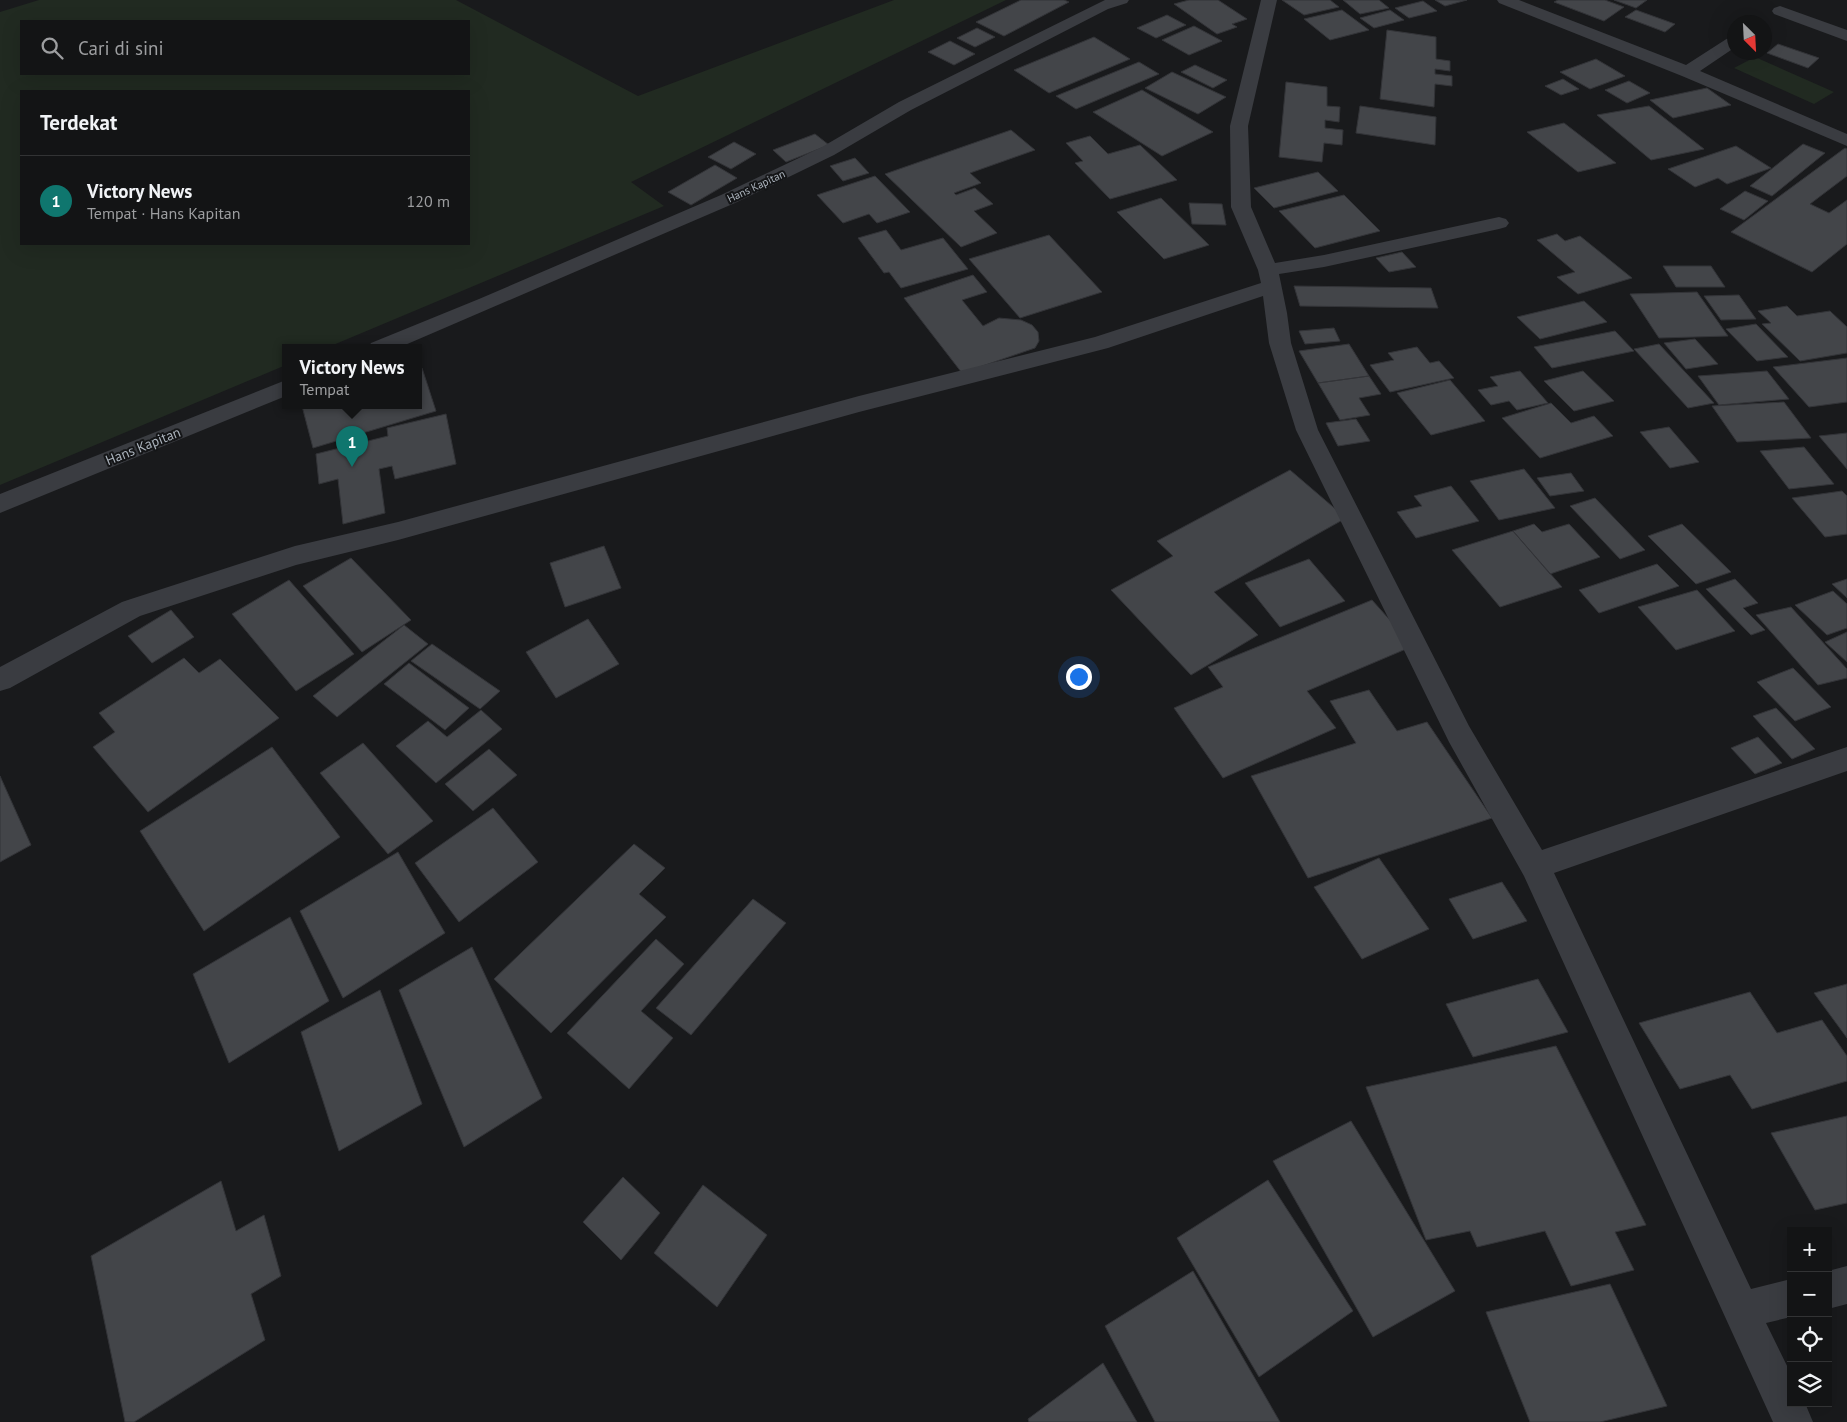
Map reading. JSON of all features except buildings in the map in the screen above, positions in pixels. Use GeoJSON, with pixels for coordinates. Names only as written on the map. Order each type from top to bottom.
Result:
{"type":"FeatureCollection","features":[{"type":"Feature","properties":{"kind":"street","name":"Hans Kapitan"},"geometry":{"type":"LineString","coordinates":[[389,344],[737,195],[828,151],[905,106],[1102,6],[1121,0]]}},
{"type":"Feature","properties":{"kind":"street"},"geometry":{"type":"LineString","coordinates":[[1269,0],[1241,118],[1239,135],[1241,208],[1269,279],[1277,313],[1280,343],[1307,430],[1459,734],[1535,866],[1793,1422]]}},
{"type":"Feature","properties":{"kind":"street"},"geometry":{"type":"LineString","coordinates":[[1505,0],[1688,72],[1847,141]]}},
{"type":"Feature","properties":{"kind":"street"},"geometry":{"type":"LineString","coordinates":[[1799,0],[1774,15],[1847,36]]}},
{"type":"Feature","properties":{"kind":"street"},"geometry":{"type":"LineString","coordinates":[[1688,72],[1727,46]]}},
{"type":"Feature","properties":{"kind":"street"},"geometry":{"type":"LineString","coordinates":[[0,680],[132,609],[295,556],[398,531],[850,407],[1100,343],[1269,279],[1324,261],[1499,223]]}},
{"type":"Feature","properties":{"kind":"street","name":"Hans Kapitan"},"geometry":{"type":"LineString","coordinates":[[0,504],[282,389]]}},
{"type":"Feature","properties":{"kind":"street"},"geometry":{"type":"LineString","coordinates":[[1535,866],[1847,759]]}},
{"type":"Feature","properties":{"kind":"street"},"geometry":{"type":"LineString","coordinates":[[1832,1289],[1847,1285]]}},
{"type":"Feature","properties":{"kind":"street"},"geometry":{"type":"LineString","coordinates":[[1741,1310],[1787,1299]]}},
{"type":"Feature","properties":{"kind":"shaded area"},"geometry":{"type":"Polygon","coordinates":[[[39,0],[456,0],[638,96],[894,0],[1006,0],[631,182],[664,206],[336,344],[282,344],[282,367],[0,485],[0,12],[39,0]]]}},
{"type":"Feature","properties":{"kind":"shaded area"},"geometry":{"type":"Polygon","coordinates":[[[1749,60],[1762,60],[1834,92],[1814,104],[1734,68],[1749,60]]]}},
{"type":"Feature","properties":{"kind":"place","name":"Victory News"},"geometry":{"type":"Point","coordinates":[352,467]}}]}
